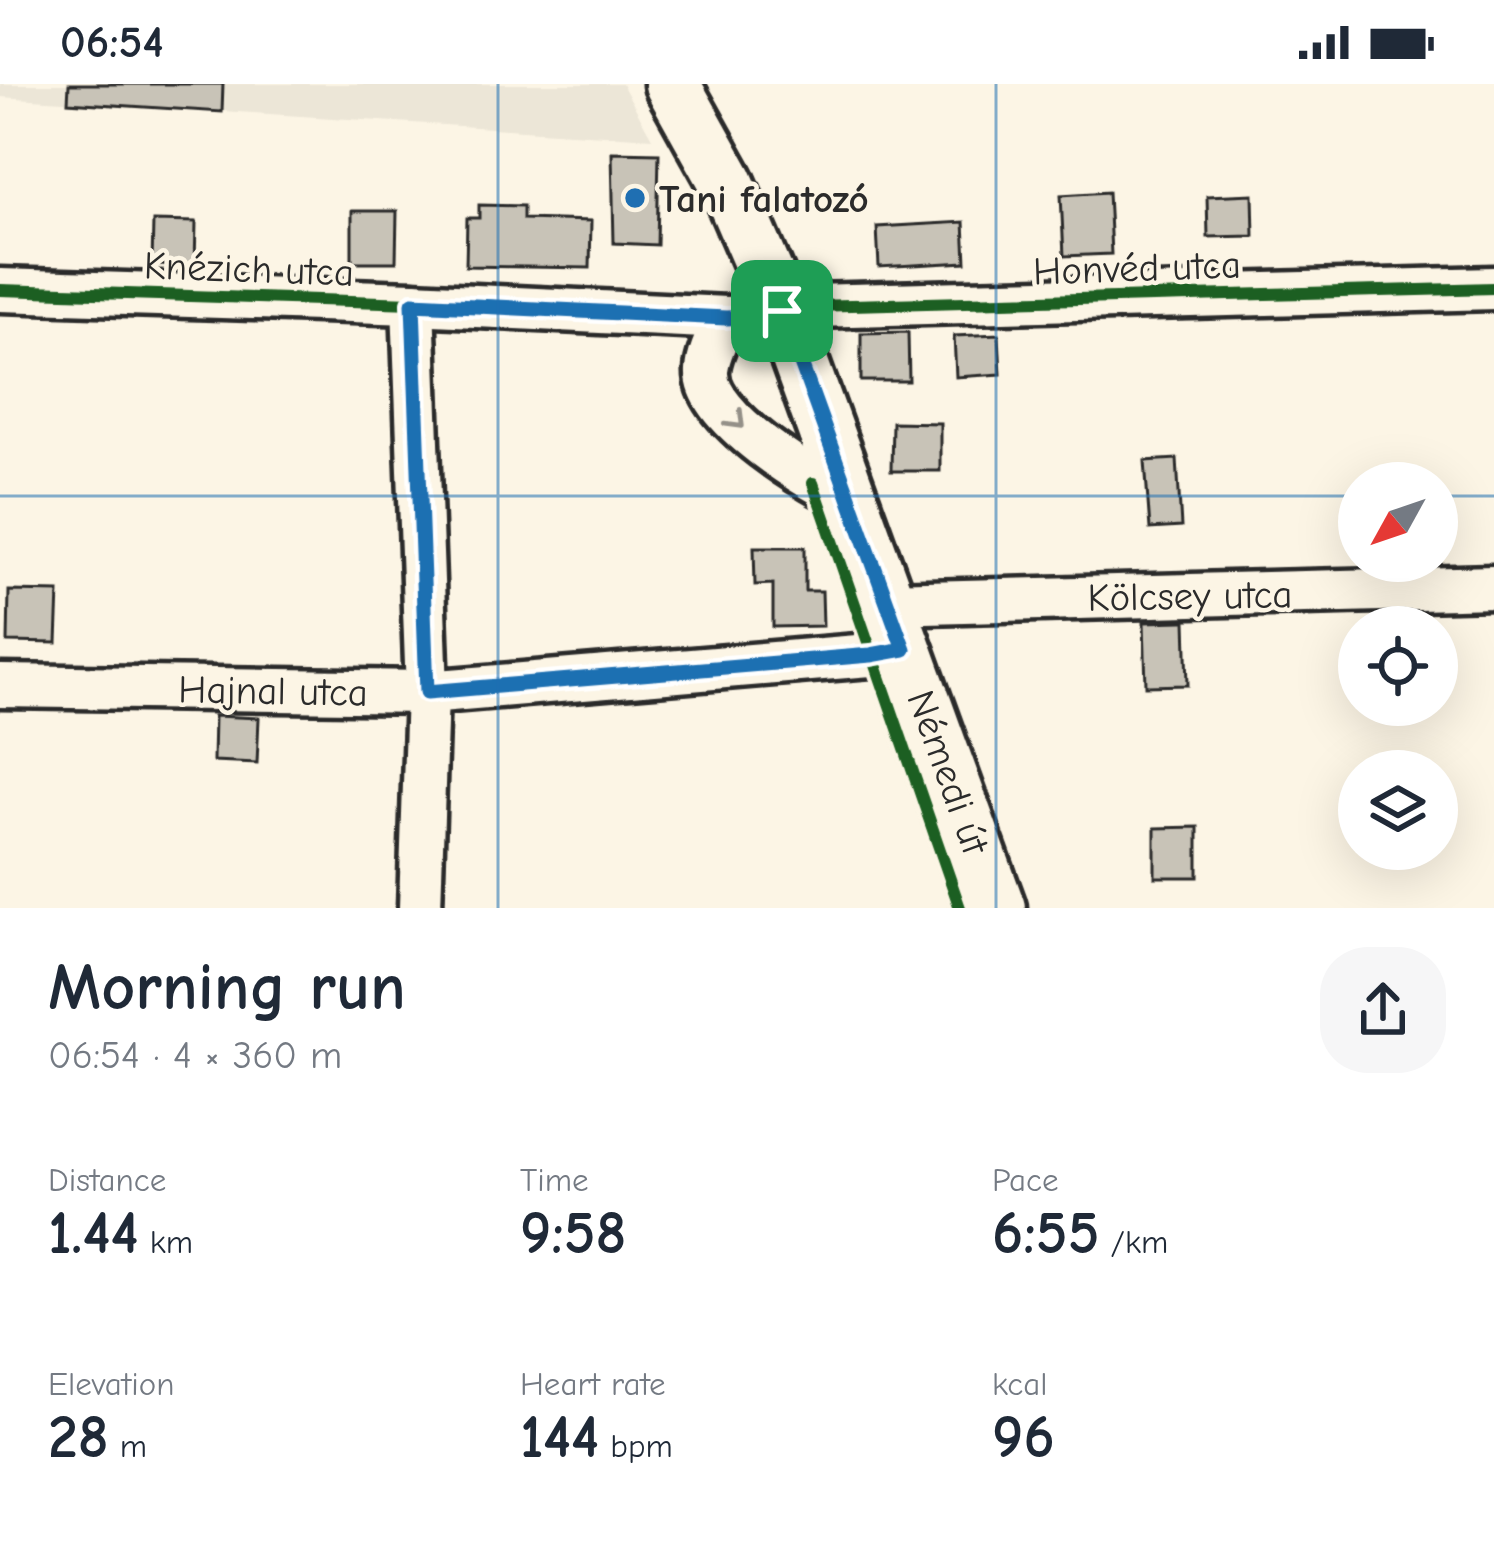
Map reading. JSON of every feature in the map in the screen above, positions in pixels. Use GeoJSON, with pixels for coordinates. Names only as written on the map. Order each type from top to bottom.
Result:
{"type":"FeatureCollection","features":[{"type":"Feature","properties":{"kind":"main road","name":"Némedi út"},"geometry":{"type":"LineString","coordinates":[[672,84],[726,181],[782,311],[998,908]]}},
{"type":"Feature","properties":{"kind":"street","name":"Honvéd utca"},"geometry":{"type":"LineString","coordinates":[[782,311],[813,306],[1494,288]]}},
{"type":"Feature","properties":{"kind":"street","name":"Knézich utca"},"geometry":{"type":"LineString","coordinates":[[0,290],[726,318],[782,311]]}},
{"type":"Feature","properties":{"kind":"street"},"geometry":{"type":"LineString","coordinates":[[413,303],[427,692],[420,908]]}},
{"type":"Feature","properties":{"kind":"street"},"geometry":{"type":"LineString","coordinates":[[726,318],[707,373],[720,404],[773,455],[813,483],[851,500]]}},
{"type":"Feature","properties":{"kind":"street","name":"Kölcsey utca"},"geometry":{"type":"LineString","coordinates":[[896,626],[1494,587]]}},
{"type":"Feature","properties":{"kind":"street","name":"Hajnal utca"},"geometry":{"type":"LineString","coordinates":[[0,686],[427,692],[871,655],[896,626]]}},
{"type":"Feature","properties":{"kind":"shaded area"},"geometry":{"type":"Polygon","coordinates":[[[0,84],[622,84],[652,138],[0,97],[0,84]]]}},
{"type":"Feature","properties":{"kind":"building"},"geometry":{"type":"Polygon","coordinates":[[[69,84],[223,84],[222,112],[68,102],[69,84]]]}},
{"type":"Feature","properties":{"kind":"building","name":"Tani falatozó"},"geometry":{"type":"Polygon","coordinates":[[[612,152],[659,153],[657,245],[614,243],[612,152]]]}},
{"type":"Feature","properties":{"kind":"building"},"geometry":{"type":"Polygon","coordinates":[[[1108,192],[1111,254],[1064,256],[1061,195],[1108,192]]]}},
{"type":"Feature","properties":{"kind":"building"},"geometry":{"type":"Polygon","coordinates":[[[1253,194],[1254,236],[1208,237],[1207,196],[1253,194]]]}},
{"type":"Feature","properties":{"kind":"building"},"geometry":{"type":"Polygon","coordinates":[[[479,205],[523,206],[523,219],[591,221],[590,268],[466,266],[467,218],[479,218],[479,205]]]}},
{"type":"Feature","properties":{"kind":"building"},"geometry":{"type":"Polygon","coordinates":[[[352,211],[397,211],[396,262],[352,262],[352,211]]]}},
{"type":"Feature","properties":{"kind":"building"},"geometry":{"type":"Polygon","coordinates":[[[153,221],[196,222],[195,266],[152,265],[153,221]]]}},
{"type":"Feature","properties":{"kind":"building"},"geometry":{"type":"Polygon","coordinates":[[[964,222],[966,262],[879,267],[877,227],[964,222]]]}},
{"type":"Feature","properties":{"kind":"building"},"geometry":{"type":"Polygon","coordinates":[[[908,332],[909,381],[861,381],[861,333],[908,332]]]}},
{"type":"Feature","properties":{"kind":"building"},"geometry":{"type":"Polygon","coordinates":[[[999,334],[1001,374],[956,377],[954,336],[999,334]]]}},
{"type":"Feature","properties":{"kind":"building"},"geometry":{"type":"Polygon","coordinates":[[[892,422],[940,423],[940,471],[891,471],[892,422]]]}},
{"type":"Feature","properties":{"kind":"building"},"geometry":{"type":"Polygon","coordinates":[[[1177,459],[1181,527],[1150,529],[1145,461],[1177,459]]]}},
{"type":"Feature","properties":{"kind":"building"},"geometry":{"type":"Polygon","coordinates":[[[754,547],[805,547],[805,591],[822,591],[823,626],[773,627],[773,584],[755,585],[754,547]]]}},
{"type":"Feature","properties":{"kind":"building"},"geometry":{"type":"Polygon","coordinates":[[[9,591],[59,592],[57,643],[8,642],[9,591]]]}},
{"type":"Feature","properties":{"kind":"building"},"geometry":{"type":"Polygon","coordinates":[[[1186,621],[1188,685],[1146,686],[1144,622],[1186,621]]]}},
{"type":"Feature","properties":{"kind":"building"},"geometry":{"type":"Polygon","coordinates":[[[214,716],[259,718],[257,763],[213,761],[214,716]]]}},
{"type":"Feature","properties":{"kind":"building"},"geometry":{"type":"Polygon","coordinates":[[[1198,827],[1198,877],[1155,877],[1155,828],[1198,827]]]}},
{"type":"Feature","properties":{"kind":"cycle path"},"geometry":{"type":"LineString","coordinates":[[0,290],[726,318],[813,306],[1494,288]]}},
{"type":"Feature","properties":{"kind":"cycle path"},"geometry":{"type":"LineString","coordinates":[[813,483],[960,908]]}},
{"type":"Feature","properties":{"kind":"place","name":"Tani falatozó"},"geometry":{"type":"Point","coordinates":[635,198]}},
{"type":"Feature","properties":{"kind":"route"},"geometry":{"type":"LineString","coordinates":[[413,303],[726,318],[782,311],[904,649],[427,692],[413,303]]}}]}
